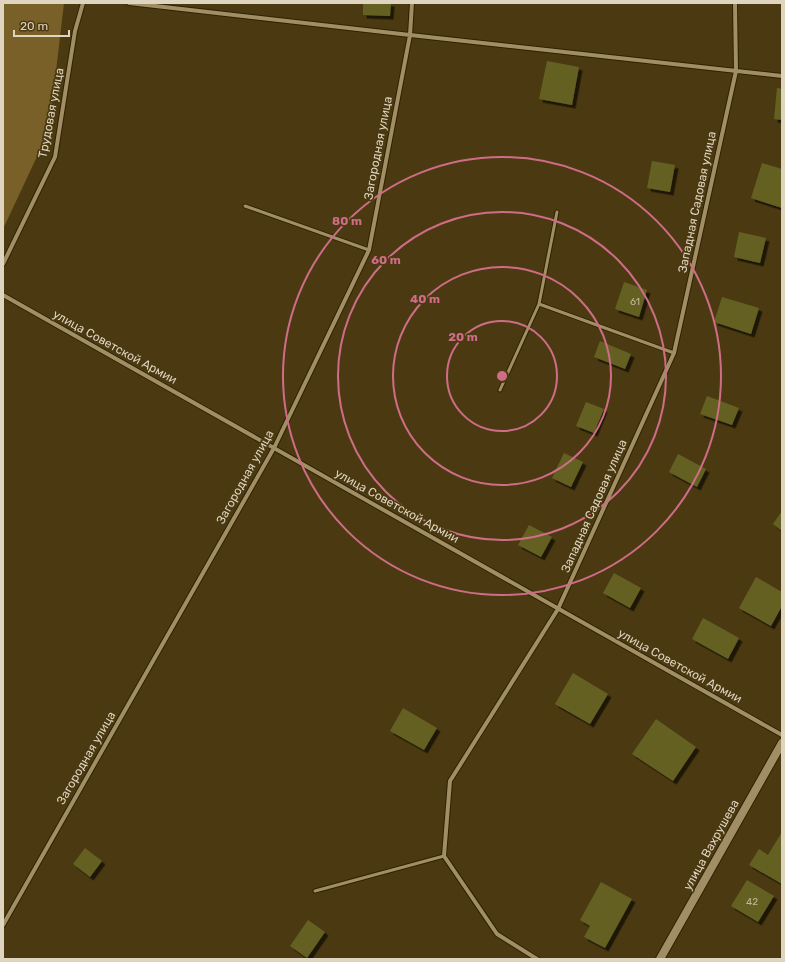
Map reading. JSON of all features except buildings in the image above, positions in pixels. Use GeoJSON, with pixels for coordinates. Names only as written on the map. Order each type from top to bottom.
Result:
{"type":"FeatureCollection","features":[{"type":"Feature","properties":{"kind":"main road","name":"улица Вахрушева"},"geometry":{"type":"LineString","coordinates":[[660,959],[782,743]]}},
{"type":"Feature","properties":{"kind":"street","name":"Трудовая улица"},"geometry":{"type":"LineString","coordinates":[[3,264],[55,157],[75,31],[83,3]]}},
{"type":"Feature","properties":{"kind":"street"},"geometry":{"type":"LineString","coordinates":[[129,3],[782,76]]}},
{"type":"Feature","properties":{"kind":"street","name":"Загородная улица"},"geometry":{"type":"LineString","coordinates":[[3,924],[274,448],[369,250],[410,35],[412,3]]}},
{"type":"Feature","properties":{"kind":"street","name":"Западная Садовая улица"},"geometry":{"type":"LineString","coordinates":[[444,856],[450,781],[558,609],[674,353],[736,71],[735,3]]}},
{"type":"Feature","properties":{"kind":"street","name":"улица Советской Армии"},"geometry":{"type":"LineString","coordinates":[[3,295],[782,735]]}},
{"type":"Feature","properties":{"kind":"street"},"geometry":{"type":"LineString","coordinates":[[444,856],[497,934],[537,959]]}},
{"type":"Feature","properties":{"kind":"lane"},"geometry":{"type":"LineString","coordinates":[[245,206],[369,250]]}},
{"type":"Feature","properties":{"kind":"lane"},"geometry":{"type":"LineString","coordinates":[[500,390],[539,304],[556,212]]}},
{"type":"Feature","properties":{"kind":"lane"},"geometry":{"type":"LineString","coordinates":[[539,304],[674,353]]}},
{"type":"Feature","properties":{"kind":"lane"},"geometry":{"type":"LineString","coordinates":[[315,891],[444,856]]}},
{"type":"Feature","properties":{"kind":"shaded area"},"geometry":{"type":"Polygon","coordinates":[[[3,3],[64,3],[49,131],[3,229],[3,3]]]}}]}
